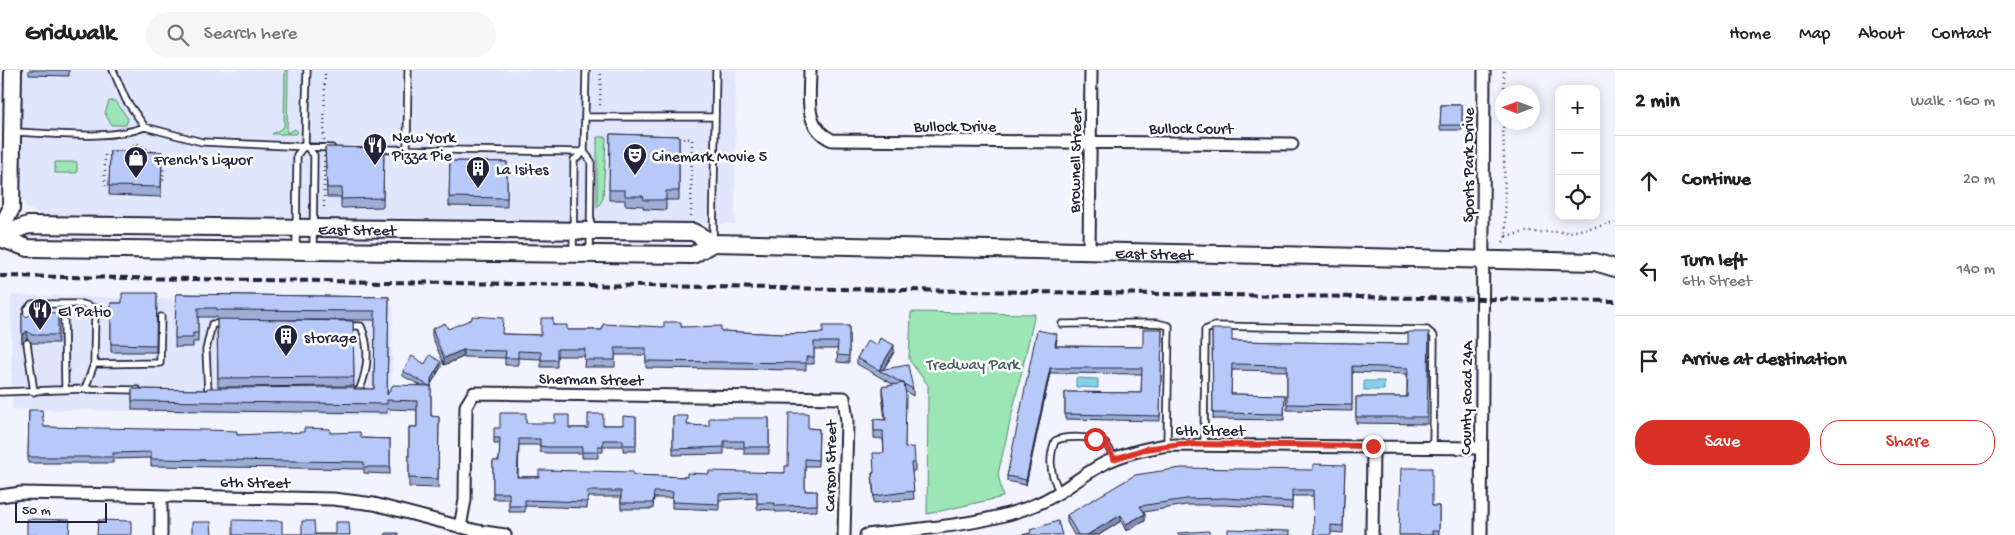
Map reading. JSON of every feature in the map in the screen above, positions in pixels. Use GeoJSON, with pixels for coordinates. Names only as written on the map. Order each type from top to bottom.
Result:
{"type":"FeatureCollection","features":[{"type":"Feature","properties":{"kind":"street"},"geometry":{"type":"LineString","coordinates":[[0,231],[11,209],[13,70]]}},
{"type":"Feature","properties":{"kind":"street","name":"Bullock Drive"},"geometry":{"type":"LineString","coordinates":[[810,70],[812,122],[821,135],[832,140],[1090,142]]}},
{"type":"Feature","properties":{"kind":"street","name":"Brownell Street"},"geometry":{"type":"LineString","coordinates":[[1089,252],[1091,70]]}},
{"type":"Feature","properties":{"kind":"street","name":"Sports Park Drive"},"geometry":{"type":"LineString","coordinates":[[1483,260],[1484,70]]}},
{"type":"Feature","properties":{"kind":"street","name":"Bullock Court"},"geometry":{"type":"LineString","coordinates":[[1090,142],[1292,144]]}},
{"type":"Feature","properties":{"kind":"street","name":"East Street"},"geometry":{"type":"LineString","coordinates":[[0,237],[28,225],[693,232],[713,243],[1595,262],[1615,268]]}},
{"type":"Feature","properties":{"kind":"street","name":"East Street"},"geometry":{"type":"LineString","coordinates":[[0,237],[28,248],[573,254],[693,255],[713,243]]}},
{"type":"Feature","properties":{"kind":"street","name":"East Street"},"geometry":{"type":"LineString","coordinates":[[1595,262],[1615,256]]}},
{"type":"Feature","properties":{"kind":"street","name":"County Road 24A"},"geometry":{"type":"LineString","coordinates":[[1480,535],[1483,260]]}},
{"type":"Feature","properties":{"kind":"street","name":"Sherman Street"},"geometry":{"type":"LineString","coordinates":[[460,527],[465,500],[466,406],[474,393],[844,398]]}},
{"type":"Feature","properties":{"kind":"street","name":"Carson Street"},"geometry":{"type":"LineString","coordinates":[[844,398],[847,421],[844,535]]}},
{"type":"Feature","properties":{"kind":"street","name":"6th Street"},"geometry":{"type":"LineString","coordinates":[[866,535],[914,532],[1012,513],[1061,493],[1114,459],[1145,449],[1167,445],[1481,448]]}},
{"type":"Feature","properties":{"kind":"street"},"geometry":{"type":"LineString","coordinates":[[1372,535],[1373,446]]}},
{"type":"Feature","properties":{"kind":"street","name":"6th Street"},"geometry":{"type":"LineString","coordinates":[[0,496],[20,493],[334,499],[374,504],[460,527],[505,535]]}},
{"type":"Feature","properties":{"kind":"street"},"geometry":{"type":"LineString","coordinates":[[160,535],[161,496]]}},
{"type":"Feature","properties":{"kind":"lane"},"geometry":{"type":"LineString","coordinates":[[113,70],[126,100],[145,127]]}},
{"type":"Feature","properties":{"kind":"lane"},"geometry":{"type":"LineString","coordinates":[[296,251],[298,155],[306,145],[307,70]]}},
{"type":"Feature","properties":{"kind":"lane"},"geometry":{"type":"LineString","coordinates":[[407,149],[408,70]]}},
{"type":"Feature","properties":{"kind":"lane"},"geometry":{"type":"LineString","coordinates":[[586,70],[584,152],[591,161],[590,254]]}},
{"type":"Feature","properties":{"kind":"lane"},"geometry":{"type":"LineString","coordinates":[[713,243],[716,70]]}},
{"type":"Feature","properties":{"kind":"lane"},"geometry":{"type":"LineString","coordinates":[[586,117],[715,117]]}},
{"type":"Feature","properties":{"kind":"lane"},"geometry":{"type":"LineString","coordinates":[[12,132],[108,134],[131,132],[145,127],[202,142],[237,145],[306,145],[339,149]]}},
{"type":"Feature","properties":{"kind":"lane"},"geometry":{"type":"LineString","coordinates":[[306,145],[314,155],[313,251]]}},
{"type":"Feature","properties":{"kind":"lane"},"geometry":{"type":"LineString","coordinates":[[364,149],[584,152]]}},
{"type":"Feature","properties":{"kind":"lane"},"geometry":{"type":"LineString","coordinates":[[573,254],[574,160],[584,152]]}},
{"type":"Feature","properties":{"kind":"lane"},"geometry":{"type":"LineString","coordinates":[[27,320],[27,310],[32,304],[82,304],[95,308],[94,364],[85,388]]}},
{"type":"Feature","properties":{"kind":"lane"},"geometry":{"type":"LineString","coordinates":[[64,315],[65,389]]}},
{"type":"Feature","properties":{"kind":"lane"},"geometry":{"type":"LineString","coordinates":[[94,364],[160,363],[161,317]]}},
{"type":"Feature","properties":{"kind":"lane"},"geometry":{"type":"LineString","coordinates":[[1062,324],[1157,323],[1169,326],[1167,445]]}},
{"type":"Feature","properties":{"kind":"lane"},"geometry":{"type":"LineString","coordinates":[[217,392],[204,392],[206,350],[212,324],[232,324]]}},
{"type":"Feature","properties":{"kind":"lane"},"geometry":{"type":"LineString","coordinates":[[341,326],[361,326],[366,338],[367,373],[359,391],[350,391]]}},
{"type":"Feature","properties":{"kind":"lane"},"geometry":{"type":"LineString","coordinates":[[1204,444],[1205,330],[1215,326],[1427,330],[1434,336],[1433,448]]}},
{"type":"Feature","properties":{"kind":"lane"},"geometry":{"type":"LineString","coordinates":[[27,343],[34,392]]}},
{"type":"Feature","properties":{"kind":"lane"},"geometry":{"type":"LineString","coordinates":[[0,392],[34,392],[85,388],[148,391]]}},
{"type":"Feature","properties":{"kind":"lane"},"geometry":{"type":"LineString","coordinates":[[1061,493],[1054,483],[1051,466],[1052,449],[1055,442],[1059,439],[1101,440],[1106,444],[1114,459]]}},
{"type":"Feature","properties":{"kind":"path"},"geometry":{"type":"LineString","coordinates":[[600,106],[601,70]]}},
{"type":"Feature","properties":{"kind":"path"},"geometry":{"type":"LineString","coordinates":[[1504,70],[1504,85]]}},
{"type":"Feature","properties":{"kind":"path"},"geometry":{"type":"LineString","coordinates":[[1503,130],[1506,236],[1503,242]]}},
{"type":"Feature","properties":{"kind":"path"},"geometry":{"type":"LineString","coordinates":[[673,138],[692,139],[691,221]]}},
{"type":"Feature","properties":{"kind":"path"},"geometry":{"type":"LineString","coordinates":[[105,186],[105,155],[131,156],[131,147],[136,143],[163,157],[163,182]]}},
{"type":"Feature","properties":{"kind":"path"},"geometry":{"type":"LineString","coordinates":[[1506,236],[1526,232],[1570,232],[1615,223]]}},
{"type":"Feature","properties":{"kind":"shaded area"},"geometry":{"type":"Polygon","coordinates":[[[21,70],[736,70],[735,224],[43,217],[27,208],[20,194],[21,70]]]}},
{"type":"Feature","properties":{"kind":"shaded area"},"geometry":{"type":"Polygon","coordinates":[[[11,295],[393,305],[391,416],[12,409],[11,295]]]}},
{"type":"Feature","properties":{"kind":"green space"},"geometry":{"type":"Polygon","coordinates":[[[285,70],[288,70],[287,133],[295,129],[298,132],[296,134],[272,134],[284,127],[285,70]]]}},
{"type":"Feature","properties":{"kind":"green space"},"geometry":{"type":"Polygon","coordinates":[[[109,101],[116,101],[128,119],[126,125],[111,125],[105,113],[109,101]]]}},
{"type":"Feature","properties":{"kind":"green space"},"geometry":{"type":"Polygon","coordinates":[[[597,137],[606,137],[603,199],[597,208],[597,137]]]}},
{"type":"Feature","properties":{"kind":"green space"},"geometry":{"type":"Polygon","coordinates":[[[55,162],[77,162],[77,173],[55,173],[55,162]]]}},
{"type":"Feature","properties":{"kind":"green space","name":"Tredway Park"},"geometry":{"type":"Polygon","coordinates":[[[911,312],[1035,314],[998,474],[1003,497],[927,514],[928,385],[909,360],[911,312]]]}},
{"type":"Feature","properties":{"kind":"water"},"geometry":{"type":"Polygon","coordinates":[[[1076,378],[1098,379],[1098,388],[1076,387],[1076,378]]]}},
{"type":"Feature","properties":{"kind":"water"},"geometry":{"type":"Polygon","coordinates":[[[1364,381],[1384,381],[1384,390],[1364,390],[1364,381]]]}},
{"type":"Feature","properties":{"kind":"building"},"geometry":{"type":"Polygon","coordinates":[[[1441,105],[1462,105],[1462,125],[1440,125],[1441,105]]]}},
{"type":"Feature","properties":{"kind":"building"},"geometry":{"type":"Polygon","coordinates":[[[610,134],[679,136],[679,191],[666,191],[666,200],[644,200],[643,196],[625,196],[625,190],[609,190],[610,134]]]}},
{"type":"Feature","properties":{"kind":"building"},"geometry":{"type":"Polygon","coordinates":[[[325,147],[384,148],[383,198],[341,199],[342,188],[327,188],[325,147]]]}},
{"type":"Feature","properties":{"kind":"building","name":"French's Liquor"},"geometry":{"type":"Polygon","coordinates":[[[110,151],[162,152],[161,187],[109,186],[110,151]]]}},
{"type":"Feature","properties":{"kind":"building","name":"La Isites"},"geometry":{"type":"Polygon","coordinates":[[[450,161],[507,162],[507,198],[449,197],[450,161]]]}},
{"type":"Feature","properties":{"kind":"building"},"geometry":{"type":"Polygon","coordinates":[[[122,293],[157,293],[156,345],[111,344],[111,303],[122,303],[122,293]]]}},
{"type":"Feature","properties":{"kind":"building"},"geometry":{"type":"Polygon","coordinates":[[[176,294],[389,297],[387,395],[393,385],[431,386],[431,416],[439,417],[438,479],[409,478],[409,427],[417,427],[417,401],[387,400],[387,404],[132,401],[132,389],[207,390],[207,388],[354,387],[354,389],[374,389],[375,311],[217,310],[217,308],[198,308],[198,333],[193,333],[193,338],[175,338],[176,294]]]}},
{"type":"Feature","properties":{"kind":"building","name":"El Patio"},"geometry":{"type":"Polygon","coordinates":[[[32,312],[58,313],[58,335],[32,335],[27,331],[22,335],[22,313],[27,317],[32,312]]]}},
{"type":"Feature","properties":{"kind":"building"},"geometry":{"type":"Polygon","coordinates":[[[472,316],[503,318],[502,334],[541,335],[541,318],[553,318],[553,325],[567,325],[567,330],[602,330],[603,324],[664,327],[664,322],[681,322],[681,327],[721,326],[721,331],[782,334],[823,333],[823,326],[849,326],[849,356],[837,355],[838,342],[814,342],[814,357],[806,357],[806,363],[646,361],[646,348],[615,348],[615,360],[584,360],[585,349],[557,349],[557,360],[541,360],[541,352],[518,351],[518,358],[505,358],[506,351],[463,350],[444,358],[432,329],[445,323],[448,329],[472,319],[472,316]]]}},
{"type":"Feature","properties":{"kind":"building","name":"storage"},"geometry":{"type":"Polygon","coordinates":[[[217,319],[353,321],[354,377],[218,378],[217,319]]]}},
{"type":"Feature","properties":{"kind":"building"},"geometry":{"type":"Polygon","coordinates":[[[1143,329],[1162,329],[1160,416],[1065,414],[1065,392],[1141,393],[1142,368],[1050,368],[1026,480],[1007,476],[1037,330],[1057,334],[1055,346],[1143,347],[1143,329]]]}},
{"type":"Feature","properties":{"kind":"building"},"geometry":{"type":"Polygon","coordinates":[[[1212,329],[1232,329],[1232,341],[1408,344],[1408,332],[1429,332],[1427,417],[1356,417],[1356,397],[1407,397],[1408,368],[1352,366],[1352,405],[1287,404],[1287,365],[1232,364],[1231,394],[1285,395],[1284,414],[1213,413],[1212,329]]]}},
{"type":"Feature","properties":{"kind":"building"},"geometry":{"type":"Polygon","coordinates":[[[880,338],[894,345],[879,370],[908,365],[913,389],[857,358],[868,340],[877,345],[880,338]]]}},
{"type":"Feature","properties":{"kind":"building"},"geometry":{"type":"Polygon","coordinates":[[[430,355],[441,362],[431,379],[431,386],[403,371],[412,356],[425,364],[430,355]]]}},
{"type":"Feature","properties":{"kind":"building"},"geometry":{"type":"Polygon","coordinates":[[[904,383],[906,395],[905,448],[914,447],[915,463],[911,463],[914,491],[874,496],[873,453],[884,453],[883,431],[874,431],[874,419],[886,420],[882,387],[904,383]]]}},
{"type":"Feature","properties":{"kind":"building"},"geometry":{"type":"Polygon","coordinates":[[[29,410],[42,410],[44,427],[237,431],[237,435],[304,432],[304,428],[330,429],[330,433],[360,432],[361,438],[390,439],[390,467],[364,467],[364,462],[151,459],[151,452],[113,453],[113,457],[28,457],[29,410]]]}},
{"type":"Feature","properties":{"kind":"building"},"geometry":{"type":"Polygon","coordinates":[[[500,413],[526,413],[526,423],[555,423],[555,415],[569,415],[569,428],[588,428],[588,414],[603,414],[603,425],[623,425],[623,416],[636,417],[636,445],[623,445],[623,440],[603,440],[603,446],[598,446],[598,452],[582,452],[582,447],[547,447],[540,446],[540,439],[519,439],[517,477],[539,477],[539,470],[633,472],[633,475],[687,477],[687,473],[709,474],[709,471],[785,473],[785,466],[788,466],[789,413],[808,413],[808,428],[819,429],[818,460],[805,459],[805,491],[817,491],[817,505],[775,506],[775,503],[757,503],[757,492],[719,494],[719,504],[672,502],[673,492],[654,492],[653,503],[621,503],[621,491],[588,491],[587,502],[525,500],[525,506],[509,506],[509,493],[493,493],[493,461],[499,461],[500,438],[494,438],[494,428],[500,428],[500,413]]]}},
{"type":"Feature","properties":{"kind":"building"},"geometry":{"type":"Polygon","coordinates":[[[673,416],[688,416],[687,425],[709,426],[709,418],[769,418],[769,447],[744,447],[744,441],[724,441],[724,447],[673,449],[673,416]]]}},
{"type":"Feature","properties":{"kind":"building"},"geometry":{"type":"Polygon","coordinates":[[[1313,464],[1345,465],[1343,526],[1331,525],[1331,535],[1314,535],[1313,490],[1292,490],[1292,502],[1225,498],[1186,499],[1140,506],[1145,514],[1126,524],[1121,515],[1087,535],[1078,535],[1067,515],[1135,475],[1181,468],[1313,470],[1313,464]]]}},
{"type":"Feature","properties":{"kind":"building"},"geometry":{"type":"Polygon","coordinates":[[[1401,468],[1432,468],[1432,506],[1439,506],[1439,531],[1432,531],[1432,535],[1399,535],[1401,468]]]}},
{"type":"Feature","properties":{"kind":"building"},"geometry":{"type":"Polygon","coordinates":[[[27,519],[70,520],[69,535],[27,535],[27,519]]]}},
{"type":"Feature","properties":{"kind":"building"},"geometry":{"type":"Polygon","coordinates":[[[98,520],[131,521],[131,535],[97,535],[98,520]]]}},
{"type":"Feature","properties":{"kind":"building"},"geometry":{"type":"Polygon","coordinates":[[[233,520],[282,521],[282,534],[302,534],[302,521],[314,521],[315,534],[335,534],[335,522],[349,522],[350,535],[233,535],[233,520]]]}},
{"type":"Feature","properties":{"kind":"building"},"geometry":{"type":"Polygon","coordinates":[[[1058,521],[1062,535],[1020,535],[1031,533],[1030,530],[1058,521]]]}},
{"type":"Feature","properties":{"kind":"building"},"geometry":{"type":"Polygon","coordinates":[[[192,522],[211,522],[212,535],[192,535],[192,522]]]}},
{"type":"Feature","properties":{"kind":"building"},"geometry":{"type":"Polygon","coordinates":[[[1228,529],[1290,531],[1290,535],[1228,535],[1228,529]]]}},
{"type":"Feature","properties":{"kind":"building"},"geometry":{"type":"Polygon","coordinates":[[[1209,531],[1209,535],[1178,535],[1178,533],[1209,531]]]}},
{"type":"Feature","properties":{"kind":"building"},"geometry":{"type":"Polygon","coordinates":[[[385,533],[398,533],[398,535],[385,535],[385,533]]]}},
{"type":"Feature","properties":{"kind":"railway"},"geometry":{"type":"LineString","coordinates":[[0,276],[1615,301]]}},
{"type":"Feature","properties":{"kind":"place","name":"New York Pizza Pie"},"geometry":{"type":"Point","coordinates":[375,166]}},
{"type":"Feature","properties":{"kind":"place","name":"Cinemark Movie 5"},"geometry":{"type":"Point","coordinates":[635,176]}},
{"type":"Feature","properties":{"kind":"place","name":"French's Liquor"},"geometry":{"type":"Point","coordinates":[136,179]}},
{"type":"Feature","properties":{"kind":"place","name":"La Isites"},"geometry":{"type":"Point","coordinates":[478,189]}},
{"type":"Feature","properties":{"kind":"place","name":"El Patio"},"geometry":{"type":"Point","coordinates":[40,331]}},
{"type":"Feature","properties":{"kind":"place","name":"storage"},"geometry":{"type":"Point","coordinates":[286,357]}},
{"type":"Feature","properties":{"kind":"route"},"geometry":{"type":"LineString","coordinates":[[1095,439],[1101,440],[1106,444],[1114,459],[1145,449],[1181,444],[1373,446]]}}]}
